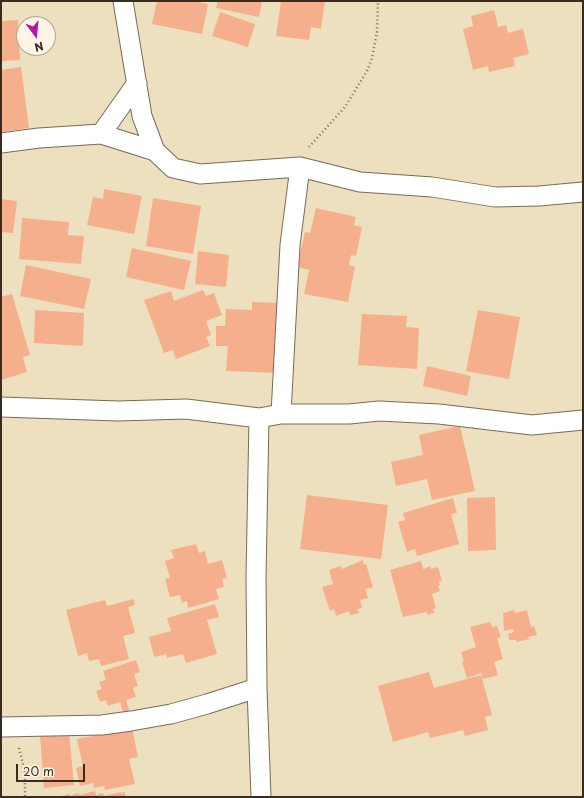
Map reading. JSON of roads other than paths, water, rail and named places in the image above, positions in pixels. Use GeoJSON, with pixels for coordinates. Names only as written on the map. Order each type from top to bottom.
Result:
{"type":"FeatureCollection","features":[{"type":"Feature","properties":{"kind":"street"},"geometry":{"type":"LineString","coordinates":[[123,1],[142,116],[155,151]]}},
{"type":"Feature","properties":{"kind":"street"},"geometry":{"type":"LineString","coordinates":[[101,134],[137,83]]}},
{"type":"Feature","properties":{"kind":"street"},"geometry":{"type":"LineString","coordinates":[[1,143],[39,138],[101,134],[155,151],[173,168],[200,174],[258,168],[300,167],[360,182],[432,187],[495,197],[539,196],[583,192]]}},
{"type":"Feature","properties":{"kind":"street"},"geometry":{"type":"LineString","coordinates":[[281,414],[290,245],[300,167]]}},
{"type":"Feature","properties":{"kind":"street"},"geometry":{"type":"LineString","coordinates":[[1,407],[111,411],[186,409],[259,418],[281,414],[349,414],[379,411],[439,414],[532,425],[583,420]]}},
{"type":"Feature","properties":{"kind":"street"},"geometry":{"type":"LineString","coordinates":[[259,418],[256,577],[257,688],[261,797]]}},
{"type":"Feature","properties":{"kind":"street"},"geometry":{"type":"LineString","coordinates":[[1,727],[102,725],[131,721],[207,704],[257,688]]}}]}
